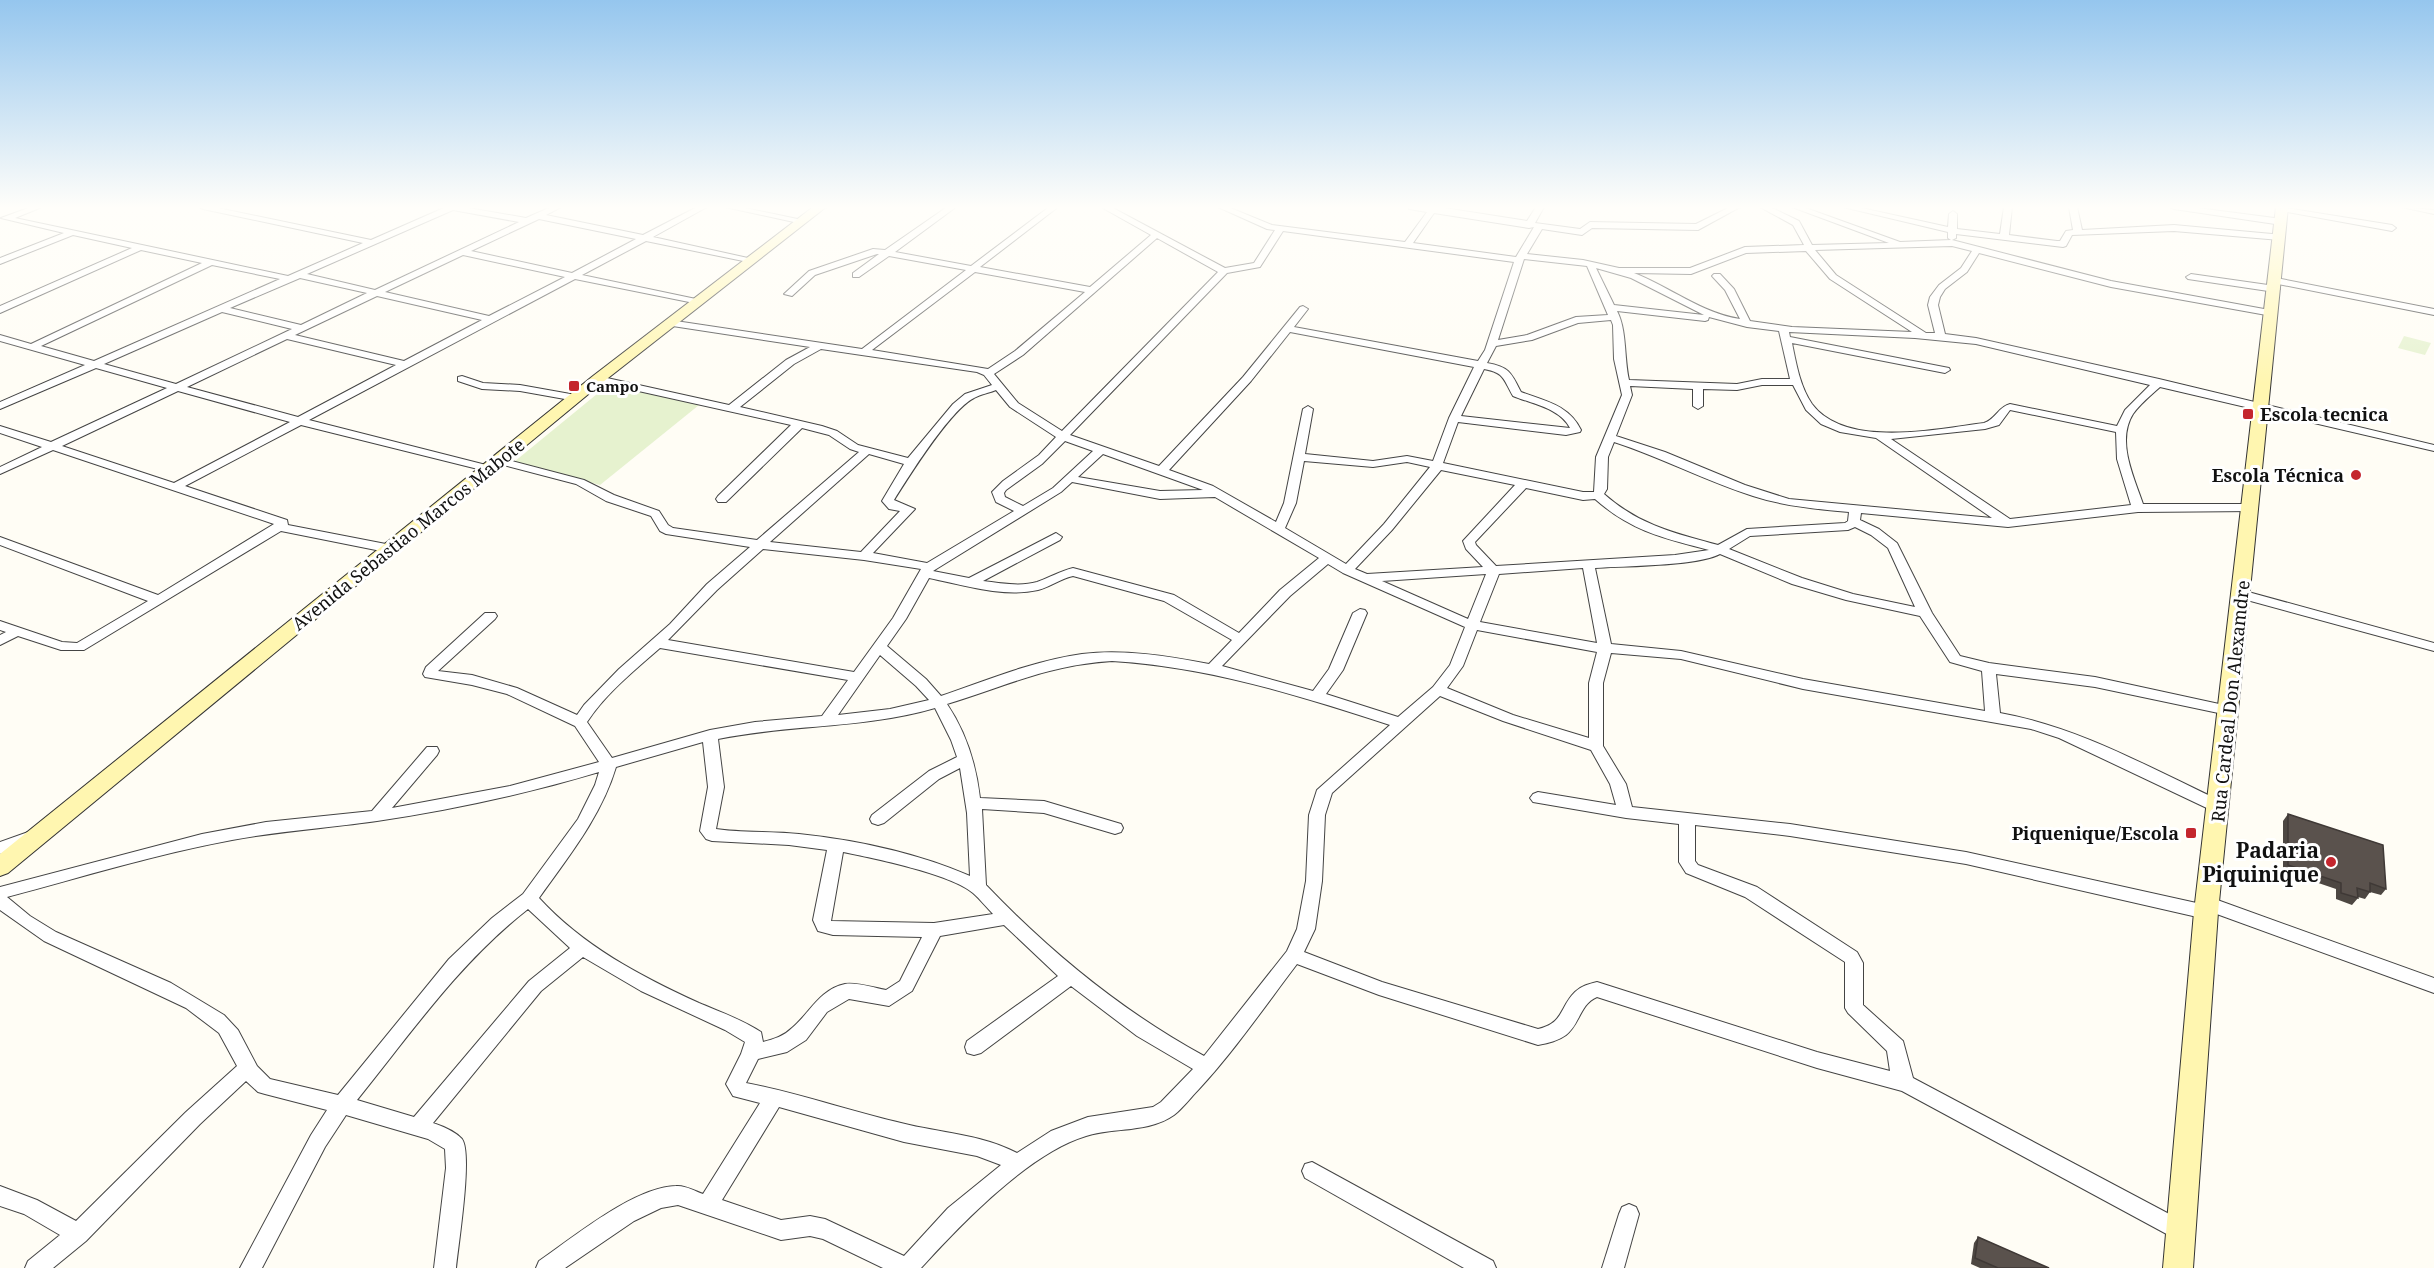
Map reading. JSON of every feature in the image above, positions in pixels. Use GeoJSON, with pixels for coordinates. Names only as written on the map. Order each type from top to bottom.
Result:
{"type":"FeatureCollection","features":[{"type":"Feature","properties":{"kind":"main road","name":"Avenida Sebastiao Marcos Mabote"},"geometry":{"type":"LineString","coordinates":[[0,867],[598,379],[745,266]]}},
{"type":"Feature","properties":{"kind":"main road","name":"Rua Cardeal Don Alexamdre"},"geometry":{"type":"LineString","coordinates":[[2178,1268],[2217,806],[2277,266]]}},
{"type":"Feature","properties":{"kind":"street"},"geometry":{"type":"LineString","coordinates":[[0,310],[98,266]]}},
{"type":"Feature","properties":{"kind":"street"},"geometry":{"type":"LineString","coordinates":[[32,347],[202,266]]}},
{"type":"Feature","properties":{"kind":"street"},"geometry":{"type":"LineString","coordinates":[[229,266],[377,292],[492,320]]}},
{"type":"Feature","properties":{"kind":"street"},"geometry":{"type":"LineString","coordinates":[[0,406],[319,266]]}},
{"type":"Feature","properties":{"kind":"street"},"geometry":{"type":"LineString","coordinates":[[0,471],[432,266]]}},
{"type":"Feature","properties":{"kind":"street"},"geometry":{"type":"LineString","coordinates":[[525,266],[696,302]]}},
{"type":"Feature","properties":{"kind":"street"},"geometry":{"type":"LineString","coordinates":[[173,488],[592,266]]}},
{"type":"Feature","properties":{"kind":"street"},"geometry":{"type":"LineString","coordinates":[[789,294],[818,271],[831,266]]}},
{"type":"Feature","properties":{"kind":"street"},"geometry":{"type":"LineString","coordinates":[[856,275],[869,266]]}},
{"type":"Feature","properties":{"kind":"street"},"geometry":{"type":"LineString","coordinates":[[957,266],[1091,290]]}},
{"type":"Feature","properties":{"kind":"street"},"geometry":{"type":"LineString","coordinates":[[866,350],[976,266]]}},
{"type":"Feature","properties":{"kind":"street"},"geometry":{"type":"LineString","coordinates":[[988,373],[1019,353],[1119,266]]}},
{"type":"Feature","properties":{"kind":"street"},"geometry":{"type":"LineString","coordinates":[[1215,266],[1224,271]]}},
{"type":"Feature","properties":{"kind":"street"},"geometry":{"type":"LineString","coordinates":[[1022,510],[1000,499],[998,492],[1027,472],[1224,271],[1251,266]]}},
{"type":"Feature","properties":{"kind":"street"},"geometry":{"type":"LineString","coordinates":[[1347,570],[1388,527],[1437,466],[1454,418],[1481,364],[1488,356],[1517,266]]}},
{"type":"Feature","properties":{"kind":"street"},"geometry":{"type":"LineString","coordinates":[[1591,266],[1613,313],[1627,395],[1612,438],[1602,457],[1601,489],[1598,495]]}},
{"type":"Feature","properties":{"kind":"street"},"geometry":{"type":"LineString","coordinates":[[1592,266],[1619,271],[1694,308],[1729,320],[1785,335],[1945,370]]}},
{"type":"Feature","properties":{"kind":"street"},"geometry":{"type":"LineString","coordinates":[[1619,271],[1634,269],[1683,272],[1702,266]]}},
{"type":"Feature","properties":{"kind":"street"},"geometry":{"type":"LineString","coordinates":[[1824,266],[1833,277],[1921,333]]}},
{"type":"Feature","properties":{"kind":"street"},"geometry":{"type":"LineString","coordinates":[[1941,336],[1933,305],[1935,297],[1942,287],[1966,266]]}},
{"type":"Feature","properties":{"kind":"street"},"geometry":{"type":"LineString","coordinates":[[2041,266],[2100,282],[2272,313]]}},
{"type":"Feature","properties":{"kind":"street"},"geometry":{"type":"LineString","coordinates":[[1717,276],[1729,289],[1747,324]]}},
{"type":"Feature","properties":{"kind":"street"},"geometry":{"type":"LineString","coordinates":[[2191,277],[2275,285],[2434,312]]}},
{"type":"Feature","properties":{"kind":"street"},"geometry":{"type":"LineString","coordinates":[[222,309],[302,328]]}},
{"type":"Feature","properties":{"kind":"street"},"geometry":{"type":"LineString","coordinates":[[1162,470],[1247,379],[1304,309]]}},
{"type":"Feature","properties":{"kind":"street"},"geometry":{"type":"LineString","coordinates":[[1492,344],[1529,338],[1576,320],[1613,313],[1729,320]]}},
{"type":"Feature","properties":{"kind":"street"},"geometry":{"type":"LineString","coordinates":[[669,323],[866,350],[972,368],[988,373],[1014,405],[1062,436],[1100,451],[1162,470],[1218,493],[1347,570],[1472,625],[1605,648],[1681,655],[1803,684],[1993,717],[2064,734],[2217,806]]}},
{"type":"Feature","properties":{"kind":"street"},"geometry":{"type":"LineString","coordinates":[[1290,329],[1481,364],[1505,372],[1517,394],[1561,411],[1576,430],[1566,432],[1454,418]]}},
{"type":"Feature","properties":{"kind":"street"},"geometry":{"type":"LineString","coordinates":[[1785,335],[1921,333],[2017,349],[2434,448]]}},
{"type":"Feature","properties":{"kind":"street"},"geometry":{"type":"LineString","coordinates":[[1785,335],[1797,382],[1810,410],[1848,430],[1881,437],[1985,426],[1995,423],[2006,408],[2010,407],[2121,430]]}},
{"type":"Feature","properties":{"kind":"street"},"geometry":{"type":"LineString","coordinates":[[287,336],[407,365]]}},
{"type":"Feature","properties":{"kind":"street"},"geometry":{"type":"LineString","coordinates":[[0,338],[299,421],[580,482],[610,498],[655,514],[664,528],[670,531],[756,546],[865,555],[973,581],[1036,587],[1059,574],[1082,574],[1169,598],[1242,640]]}},
{"type":"Feature","properties":{"kind":"street"},"geometry":{"type":"LineString","coordinates":[[732,408],[790,362],[822,344]]}},
{"type":"Feature","properties":{"kind":"street"},"geometry":{"type":"LineString","coordinates":[[598,379],[800,423],[833,433],[847,444],[866,451],[911,462]]}},
{"type":"Feature","properties":{"kind":"street"},"geometry":{"type":"LineString","coordinates":[[462,380],[482,386],[520,388],[576,398]]}},
{"type":"Feature","properties":{"kind":"street"},"geometry":{"type":"LineString","coordinates":[[1625,382],[1698,386],[1797,382]]}},
{"type":"Feature","properties":{"kind":"street"},"geometry":{"type":"LineString","coordinates":[[2138,508],[2121,447],[2121,430],[2128,414],[2159,382]]}},
{"type":"Feature","properties":{"kind":"street"},"geometry":{"type":"LineString","coordinates":[[865,555],[909,509],[893,506],[888,501],[911,462],[965,399],[998,386]]}},
{"type":"Feature","properties":{"kind":"street"},"geometry":{"type":"LineString","coordinates":[[1698,386],[1698,406]]}},
{"type":"Feature","properties":{"kind":"street"},"geometry":{"type":"LineString","coordinates":[[1279,529],[1290,503],[1308,409]]}},
{"type":"Feature","properties":{"kind":"street"},"geometry":{"type":"LineString","coordinates":[[722,499],[800,423]]}},
{"type":"Feature","properties":{"kind":"street"},"geometry":{"type":"LineString","coordinates":[[0,429],[173,488],[279,520],[282,523],[280,527]]}},
{"type":"Feature","properties":{"kind":"street"},"geometry":{"type":"LineString","coordinates":[[1881,437],[2008,523]]}},
{"type":"Feature","properties":{"kind":"street"},"geometry":{"type":"LineString","coordinates":[[1612,438],[1763,497],[1855,516],[2008,523],[2138,508],[2251,508]]}},
{"type":"Feature","properties":{"kind":"street"},"geometry":{"type":"LineString","coordinates":[[580,722],[589,708],[624,672],[659,643],[712,587],[866,451]]}},
{"type":"Feature","properties":{"kind":"street"},"geometry":{"type":"LineString","coordinates":[[826,722],[899,619],[928,570],[1057,490],[1072,479],[1100,451]]}},
{"type":"Feature","properties":{"kind":"street"},"geometry":{"type":"LineString","coordinates":[[1299,457],[1373,464],[1407,459],[1583,496],[1598,495],[1619,514],[1658,533],[1719,549],[1797,581],[1851,597],[1925,613]]}},
{"type":"Feature","properties":{"kind":"street"},"geometry":{"type":"LineString","coordinates":[[1072,479],[1160,495],[1218,493]]}},
{"type":"Feature","properties":{"kind":"street"},"geometry":{"type":"LineString","coordinates":[[1494,571],[1470,546],[1469,541],[1523,484]]}},
{"type":"Feature","properties":{"kind":"street"},"geometry":{"type":"LineString","coordinates":[[1365,578],[1709,555],[1747,533],[1827,529],[1855,516]]}},
{"type":"Feature","properties":{"kind":"street"},"geometry":{"type":"LineString","coordinates":[[1855,516],[1893,546],[1925,613],[1955,659],[1989,668],[2096,682],[2228,710]]}},
{"type":"Feature","properties":{"kind":"street"},"geometry":{"type":"LineString","coordinates":[[0,625],[61,646],[79,646],[280,527],[391,549]]}},
{"type":"Feature","properties":{"kind":"street"},"geometry":{"type":"LineString","coordinates":[[973,581],[1056,537]]}},
{"type":"Feature","properties":{"kind":"street"},"geometry":{"type":"LineString","coordinates":[[1,543],[159,600]]}},
{"type":"Feature","properties":{"kind":"street"},"geometry":{"type":"LineString","coordinates":[[1210,670],[1242,640],[1285,593],[1327,558]]}},
{"type":"Feature","properties":{"kind":"street"},"geometry":{"type":"LineString","coordinates":[[1588,564],[1605,648],[1596,683],[1596,746],[1618,784],[1626,812]]}},
{"type":"Feature","properties":{"kind":"street"},"geometry":{"type":"LineString","coordinates":[[547,1268],[632,1211],[660,1197],[678,1195],[782,1230],[810,1226],[825,1229],[907,1268],[955,1215],[1018,1164],[1059,1137],[1078,1130],[1156,1115],[1168,1108],[1207,1067],[1294,955],[1312,906],[1317,815],[1322,796],[1334,782],[1438,690],[1456,666],[1494,571]]}},
{"type":"Feature","properties":{"kind":"street"},"geometry":{"type":"LineString","coordinates":[[2241,594],[2434,646]]}},
{"type":"Feature","properties":{"kind":"street"},"geometry":{"type":"LineString","coordinates":[[1317,696],[1336,670],[1360,613]]}},
{"type":"Feature","properties":{"kind":"street"},"geometry":{"type":"LineString","coordinates":[[490,616],[433,667],[430,674],[472,680],[512,691],[580,722],[609,765]]}},
{"type":"Feature","properties":{"kind":"street"},"geometry":{"type":"LineString","coordinates":[[0,641],[17,631]]}},
{"type":"Feature","properties":{"kind":"street"},"geometry":{"type":"LineString","coordinates":[[659,643],[857,677]]}},
{"type":"Feature","properties":{"kind":"street"},"geometry":{"type":"LineString","coordinates":[[878,646],[927,688],[939,704],[965,759],[975,803],[978,887]]}},
{"type":"Feature","properties":{"kind":"street"},"geometry":{"type":"LineString","coordinates":[[0,893],[186,843],[274,827],[377,816],[485,796],[609,765],[710,735],[761,727],[888,715],[939,704],[1005,677],[1087,657],[1135,658],[1210,670],[1317,696],[1400,723]]}},
{"type":"Feature","properties":{"kind":"street"},"geometry":{"type":"LineString","coordinates":[[1989,668],[1993,717]]}},
{"type":"Feature","properties":{"kind":"street"},"geometry":{"type":"LineString","coordinates":[[1438,690],[1508,718],[1596,746]]}},
{"type":"Feature","properties":{"kind":"street"},"geometry":{"type":"LineString","coordinates":[[710,735],[716,787],[708,831],[712,835],[773,838],[836,846],[918,865],[978,887],[1070,977],[1143,1032],[1207,1067]]}},
{"type":"Feature","properties":{"kind":"street"},"geometry":{"type":"LineString","coordinates":[[377,816],[432,751]]}},
{"type":"Feature","properties":{"kind":"street"},"geometry":{"type":"LineString","coordinates":[[878,819],[934,775],[965,759]]}},
{"type":"Feature","properties":{"kind":"street"},"geometry":{"type":"LineString","coordinates":[[251,1268],[318,1141],[340,1107],[455,964],[498,923],[530,899],[584,822],[603,785],[609,765]]}},
{"type":"Feature","properties":{"kind":"street"},"geometry":{"type":"LineString","coordinates":[[1538,798],[1626,812],[1790,830],[1966,858],[2208,908],[2434,986]]}},
{"type":"Feature","properties":{"kind":"street"},"geometry":{"type":"LineString","coordinates":[[975,803],[1044,807],[1115,828]]}},
{"type":"Feature","properties":{"kind":"street"},"geometry":{"type":"LineString","coordinates":[[1687,819],[1687,862],[1692,869],[1750,892],[1842,949],[1851,957],[1854,963],[1852,995],[1854,1008],[1896,1047],[1900,1072],[1906,1084]]}},
{"type":"Feature","properties":{"kind":"street"},"geometry":{"type":"LineString","coordinates":[[0,848],[39,834]]}},
{"type":"Feature","properties":{"kind":"street"},"geometry":{"type":"LineString","coordinates":[[836,846],[822,920],[824,926],[934,930],[1008,918]]}},
{"type":"Feature","properties":{"kind":"street"},"geometry":{"type":"LineString","coordinates":[[530,899],[546,919],[580,948],[666,995],[746,1032],[754,1038],[736,1084],[740,1090],[774,1096],[907,1133],[993,1151],[1018,1164]]}},
{"type":"Feature","properties":{"kind":"street"},"geometry":{"type":"LineString","coordinates":[[0,901],[16,916],[71,947],[172,990],[216,1019],[225,1027],[254,1080],[265,1086],[418,1126],[454,1144],[456,1168],[445,1268]]}},
{"type":"Feature","properties":{"kind":"street"},"geometry":{"type":"LineString","coordinates":[[750,1053],[780,1046],[799,1034],[821,1007],[847,991],[889,998],[906,986],[934,930]]}},
{"type":"Feature","properties":{"kind":"street"},"geometry":{"type":"LineString","coordinates":[[418,1126],[536,986],[580,948]]}},
{"type":"Feature","properties":{"kind":"street"},"geometry":{"type":"LineString","coordinates":[[1294,955],[1378,988],[1538,1036],[1555,1035],[1567,1024],[1579,999],[1597,989],[1817,1060],[1906,1084],[2181,1231]]}},
{"type":"Feature","properties":{"kind":"street"},"geometry":{"type":"LineString","coordinates":[[974,1047],[1070,977]]}},
{"type":"Feature","properties":{"kind":"street"},"geometry":{"type":"LineString","coordinates":[[36,1268],[79,1234],[193,1115],[247,1069]]}},
{"type":"Feature","properties":{"kind":"street"},"geometry":{"type":"LineString","coordinates":[[708,1204],[774,1096]]}},
{"type":"Feature","properties":{"kind":"street"},"geometry":{"type":"LineString","coordinates":[[1312,1171],[1485,1268]]}},
{"type":"Feature","properties":{"kind":"street"},"geometry":{"type":"LineString","coordinates":[[0,1196],[30,1207],[79,1234]]}},
{"type":"Feature","properties":{"kind":"street"},"geometry":{"type":"LineString","coordinates":[[1613,1268],[1629,1214]]}},
{"type":"Feature","properties":{"kind":"green space"},"geometry":{"type":"Polygon","coordinates":[[[2404,336],[2431,343],[2425,355],[2398,348],[2404,336]]]}},
{"type":"Feature","properties":{"kind":"green space"},"geometry":{"type":"Polygon","coordinates":[[[608,385],[699,405],[600,485],[514,462],[608,385]]]}},
{"type":"Feature","properties":{"kind":"building","name":"Padaria Piquinique"},"geometry":{"type":"Polygon","coordinates":[[[2288,814],[2383,845],[2386,889],[2370,883],[2370,892],[2357,888],[2358,898],[2341,893],[2341,883],[2288,865],[2288,814]]]}},
{"type":"Feature","properties":{"kind":"building"},"geometry":{"type":"Polygon","coordinates":[[[1978,1237],[2049,1268],[1998,1268],[1975,1258],[1978,1237]]]}},
{"type":"Feature","properties":{"kind":"place","name":"Campo"},"geometry":{"type":"Point","coordinates":[574,386]}},
{"type":"Feature","properties":{"kind":"place","name":"Escola tecnica"},"geometry":{"type":"Point","coordinates":[2248,414]}},
{"type":"Feature","properties":{"kind":"place","name":"Escola Técnica"},"geometry":{"type":"Point","coordinates":[2356,475]}},
{"type":"Feature","properties":{"kind":"place","name":"Piquenique/Escola"},"geometry":{"type":"Point","coordinates":[2191,833]}},
{"type":"Feature","properties":{"kind":"place","name":"Padaria Piquinique"},"geometry":{"type":"Point","coordinates":[2331,862]}}]}
